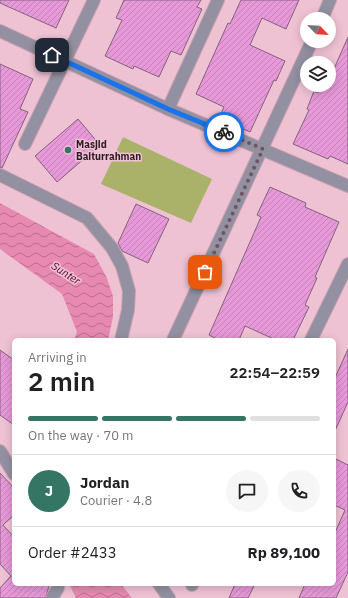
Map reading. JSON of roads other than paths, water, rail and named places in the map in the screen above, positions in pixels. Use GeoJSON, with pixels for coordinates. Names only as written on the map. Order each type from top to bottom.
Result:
{"type":"FeatureCollection","features":[{"type":"Feature","properties":{"kind":"street"},"geometry":{"type":"LineString","coordinates":[[25,144],[94,0]]}},
{"type":"Feature","properties":{"kind":"street"},"geometry":{"type":"LineString","coordinates":[[168,109],[218,0]]}},
{"type":"Feature","properties":{"kind":"street"},"geometry":{"type":"LineString","coordinates":[[325,12],[330,0]]}},
{"type":"Feature","properties":{"kind":"street"},"geometry":{"type":"LineString","coordinates":[[0,31],[168,109],[348,186]]}},
{"type":"Feature","properties":{"kind":"street"},"geometry":{"type":"LineString","coordinates":[[174,338],[309,48]]}},
{"type":"Feature","properties":{"kind":"street"},"geometry":{"type":"LineString","coordinates":[[0,175],[87,218],[112,248],[122,266],[129,291],[128,310],[121,338]]}},
{"type":"Feature","properties":{"kind":"street"},"geometry":{"type":"LineString","coordinates":[[312,338],[348,264]]}},
{"type":"Feature","properties":{"kind":"street"},"geometry":{"type":"LineString","coordinates":[[0,451],[12,471]]}},
{"type":"Feature","properties":{"kind":"street"},"geometry":{"type":"LineString","coordinates":[[52,598],[58,586]]}},
{"type":"Feature","properties":{"kind":"street"},"geometry":{"type":"LineString","coordinates":[[160,586],[169,598]]}},
{"type":"Feature","properties":{"kind":"water","name":"Sunter"},"geometry":{"type":"Polygon","coordinates":[[[0,203],[94,254],[106,276],[113,296],[113,317],[108,338],[75,338],[77,332],[62,294],[0,249],[0,203]]]}},
{"type":"Feature","properties":{"kind":"water"},"geometry":{"type":"Polygon","coordinates":[[[70,586],[123,586],[132,598],[76,598],[70,586]]]}},
{"type":"Feature","properties":{"kind":"place","name":"Masjid Baiturrahman"},"geometry":{"type":"Point","coordinates":[68,150]}}]}
